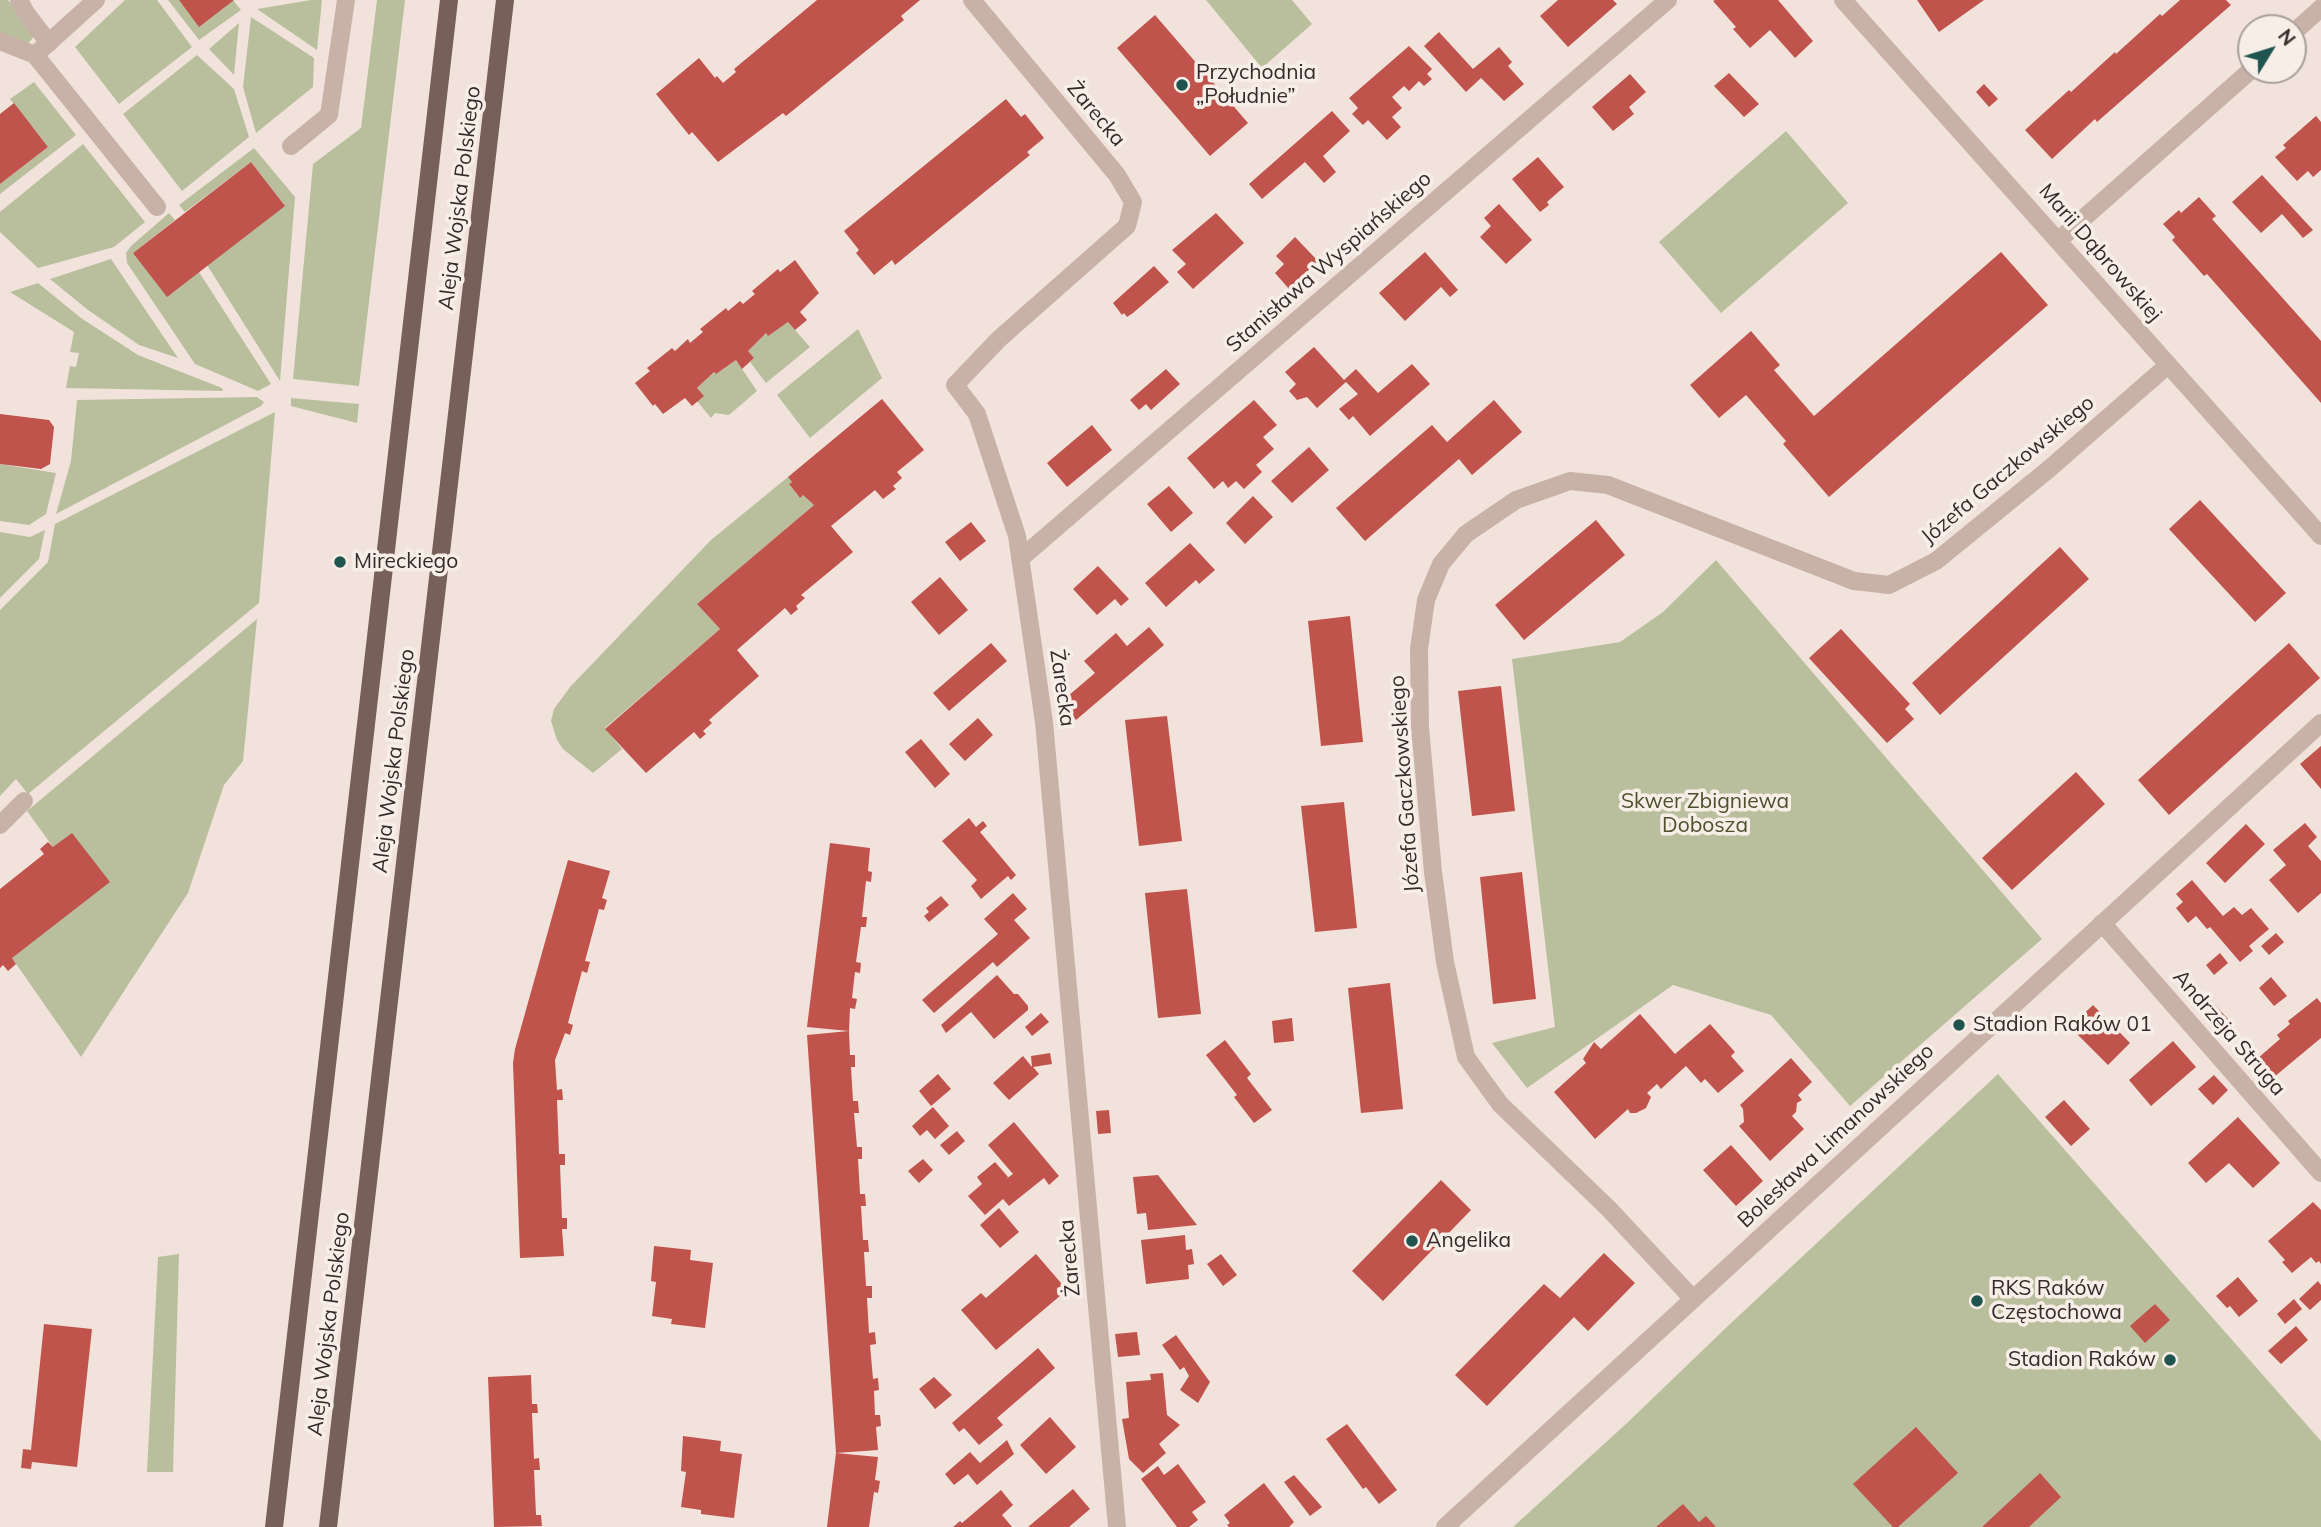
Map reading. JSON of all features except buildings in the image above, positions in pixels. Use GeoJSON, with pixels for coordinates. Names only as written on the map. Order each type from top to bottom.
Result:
{"type":"FeatureCollection","features":[{"type":"Feature","properties":{"kind":"main road","name":"Aleja Wojska Polskiego"},"geometry":{"type":"LineString","coordinates":[[274,1527],[449,0]]}},
{"type":"Feature","properties":{"kind":"main road","name":"Aleja Wojska Polskiego"},"geometry":{"type":"LineString","coordinates":[[328,1527],[505,0]]}},
{"type":"Feature","properties":{"kind":"street"},"geometry":{"type":"LineString","coordinates":[[19,0],[49,43]]}},
{"type":"Feature","properties":{"kind":"street"},"geometry":{"type":"LineString","coordinates":[[35,55],[96,0]]}},
{"type":"Feature","properties":{"kind":"street"},"geometry":{"type":"LineString","coordinates":[[291,146],[330,115],[346,0]]}},
{"type":"Feature","properties":{"kind":"street","name":"Żarecka"},"geometry":{"type":"LineString","coordinates":[[972,0],[1117,175],[1133,202],[1127,226],[999,339],[955,384],[977,414],[1017,536],[1044,722],[1117,1527]]}},
{"type":"Feature","properties":{"kind":"street","name":"Stanisława Wyspiańskiego"},"geometry":{"type":"LineString","coordinates":[[1020,559],[1668,0]]}},
{"type":"Feature","properties":{"kind":"street","name":"Marii Dąbrowskiej"},"geometry":{"type":"LineString","coordinates":[[1843,0],[2321,536]]}},
{"type":"Feature","properties":{"kind":"street"},"geometry":{"type":"LineString","coordinates":[[2307,20],[2321,8]]}},
{"type":"Feature","properties":{"kind":"street"},"geometry":{"type":"LineString","coordinates":[[0,41],[35,55],[157,207]]}},
{"type":"Feature","properties":{"kind":"street"},"geometry":{"type":"LineString","coordinates":[[2059,240],[2237,82]]}},
{"type":"Feature","properties":{"kind":"street","name":"Józefa Gaczkowskiego"},"geometry":{"type":"LineString","coordinates":[[1693,1299],[1608,1209],[1500,1104],[1466,1057],[1445,962],[1433,872],[1420,727],[1419,649],[1426,600],[1441,564],[1466,534],[1516,500],[1570,481],[1608,485],[1854,582],[1889,585],[1936,561],[2168,365]]}},
{"type":"Feature","properties":{"kind":"street","name":"Bolesława Limanowskiego"},"geometry":{"type":"LineString","coordinates":[[1445,1527],[2321,723]]}},
{"type":"Feature","properties":{"kind":"street"},"geometry":{"type":"LineString","coordinates":[[0,825],[24,801]]}},
{"type":"Feature","properties":{"kind":"street","name":"Andrzeja Struga"},"geometry":{"type":"LineString","coordinates":[[2102,923],[2321,1173]]}},
{"type":"Feature","properties":{"kind":"green space"},"geometry":{"type":"Polygon","coordinates":[[[0,0],[8,0],[36,34],[26,46],[0,35],[0,0]]]}},
{"type":"Feature","properties":{"kind":"green space"},"geometry":{"type":"Polygon","coordinates":[[[125,0],[157,0],[192,47],[119,104],[75,47],[125,0]]]}},
{"type":"Feature","properties":{"kind":"green space"},"geometry":{"type":"Polygon","coordinates":[[[168,0],[233,0],[241,10],[199,40],[168,0]]]}},
{"type":"Feature","properties":{"kind":"green space"},"geometry":{"type":"Polygon","coordinates":[[[322,0],[317,50],[257,9],[322,0]]]}},
{"type":"Feature","properties":{"kind":"green space"},"geometry":{"type":"Polygon","coordinates":[[[377,0],[405,0],[359,386],[293,379],[313,164],[361,128],[377,0]]]}},
{"type":"Feature","properties":{"kind":"green space"},"geometry":{"type":"Polygon","coordinates":[[[1206,0],[1292,0],[1312,24],[1262,68],[1206,0]]]}},
{"type":"Feature","properties":{"kind":"green space"},"geometry":{"type":"Polygon","coordinates":[[[251,17],[314,58],[313,87],[256,133],[243,87],[251,17]]]}},
{"type":"Feature","properties":{"kind":"green space"},"geometry":{"type":"Polygon","coordinates":[[[239,23],[234,75],[209,49],[239,23]]]}},
{"type":"Feature","properties":{"kind":"green space"},"geometry":{"type":"Polygon","coordinates":[[[197,55],[234,89],[249,137],[182,191],[123,114],[197,55]]]}},
{"type":"Feature","properties":{"kind":"green space"},"geometry":{"type":"Polygon","coordinates":[[[34,82],[76,135],[0,194],[0,184],[48,147],[10,99],[34,82]]]}},
{"type":"Feature","properties":{"kind":"green space"},"geometry":{"type":"Polygon","coordinates":[[[1786,131],[1848,203],[1721,313],[1659,242],[1786,131]]]}},
{"type":"Feature","properties":{"kind":"green space"},"geometry":{"type":"Polygon","coordinates":[[[83,144],[145,222],[114,247],[38,268],[0,232],[0,212],[83,144]]]}},
{"type":"Feature","properties":{"kind":"green space"},"geometry":{"type":"Polygon","coordinates":[[[254,148],[295,197],[280,381],[207,265],[284,205],[251,162],[185,212],[179,205],[254,148]]]}},
{"type":"Feature","properties":{"kind":"green space"},"geometry":{"type":"Polygon","coordinates":[[[169,213],[175,220],[133,253],[199,272],[271,384],[258,391],[195,364],[127,263],[126,253],[131,246],[169,213]]]}},
{"type":"Feature","properties":{"kind":"green space"},"geometry":{"type":"Polygon","coordinates":[[[111,259],[178,358],[139,345],[88,310],[50,279],[111,259]]]}},
{"type":"Feature","properties":{"kind":"green space"},"geometry":{"type":"Polygon","coordinates":[[[38,283],[81,318],[138,355],[222,388],[223,391],[66,388],[70,366],[76,367],[79,353],[70,352],[74,332],[10,292],[38,283]]]}},
{"type":"Feature","properties":{"kind":"green space"},"geometry":{"type":"Polygon","coordinates":[[[788,322],[810,347],[766,383],[750,362],[754,358],[748,351],[766,333],[768,335],[788,322]]]}},
{"type":"Feature","properties":{"kind":"green space"},"geometry":{"type":"Polygon","coordinates":[[[858,329],[882,378],[810,438],[777,395],[858,329]]]}},
{"type":"Feature","properties":{"kind":"green space"},"geometry":{"type":"Polygon","coordinates":[[[736,360],[757,391],[729,415],[715,413],[711,418],[697,401],[703,395],[697,388],[714,372],[716,374],[736,360]]]}},
{"type":"Feature","properties":{"kind":"green space"},"geometry":{"type":"Polygon","coordinates":[[[257,397],[264,402],[261,406],[56,514],[71,461],[77,400],[257,397]]]}},
{"type":"Feature","properties":{"kind":"green space"},"geometry":{"type":"Polygon","coordinates":[[[291,398],[359,404],[357,423],[291,406],[291,398]]]}},
{"type":"Feature","properties":{"kind":"green space"},"geometry":{"type":"Polygon","coordinates":[[[275,412],[259,603],[28,794],[16,779],[0,796],[0,610],[48,562],[55,524],[275,412]]]}},
{"type":"Feature","properties":{"kind":"green space"},"geometry":{"type":"Polygon","coordinates":[[[0,464],[56,473],[46,514],[29,525],[0,521],[0,464]]]}},
{"type":"Feature","properties":{"kind":"green space"},"geometry":{"type":"Polygon","coordinates":[[[788,477],[792,482],[789,484],[799,497],[803,495],[814,505],[697,604],[720,629],[605,728],[622,749],[593,773],[563,749],[557,740],[551,721],[554,709],[570,687],[711,540],[788,477]]]}},
{"type":"Feature","properties":{"kind":"green space"},"geometry":{"type":"Polygon","coordinates":[[[45,530],[39,559],[0,598],[0,532],[30,537],[45,530]]]}},
{"type":"Feature","properties":{"kind":"green space","name":"Skwer Zbigniewa Dobosza"},"geometry":{"type":"Polygon","coordinates":[[[1716,560],[2042,939],[1850,1106],[1771,1015],[1673,985],[1527,1088],[1492,1043],[1555,1027],[1512,659],[1620,642],[1663,612],[1716,560]]]}},
{"type":"Feature","properties":{"kind":"green space"},"geometry":{"type":"Polygon","coordinates":[[[257,619],[243,761],[224,785],[188,893],[81,1057],[12,958],[53,847],[27,811],[257,619]]]}},
{"type":"Feature","properties":{"kind":"green space","name":"RKS Raków Częstochowa"},"geometry":{"type":"Polygon","coordinates":[[[1998,1074],[2321,1441],[2321,1527],[1513,1527],[1627,1423],[1998,1074]]]}},
{"type":"Feature","properties":{"kind":"green space"},"geometry":{"type":"Polygon","coordinates":[[[179,1254],[173,1472],[147,1472],[158,1257],[179,1254]]]}},
{"type":"Feature","properties":{"kind":"place","name":"Przychodnia „Południe”"},"geometry":{"type":"Point","coordinates":[1182,85]}},
{"type":"Feature","properties":{"kind":"place","name":"Mireckiego"},"geometry":{"type":"Point","coordinates":[340,562]}},
{"type":"Feature","properties":{"kind":"place","name":"Stadion Raków 01"},"geometry":{"type":"Point","coordinates":[1959,1025]}},
{"type":"Feature","properties":{"kind":"place","name":"Angelika"},"geometry":{"type":"Point","coordinates":[1412,1241]}},
{"type":"Feature","properties":{"kind":"place","name":"RKS Raków Częstochowa"},"geometry":{"type":"Point","coordinates":[1977,1301]}},
{"type":"Feature","properties":{"kind":"place","name":"Stadion Raków"},"geometry":{"type":"Point","coordinates":[2170,1360]}}]}
